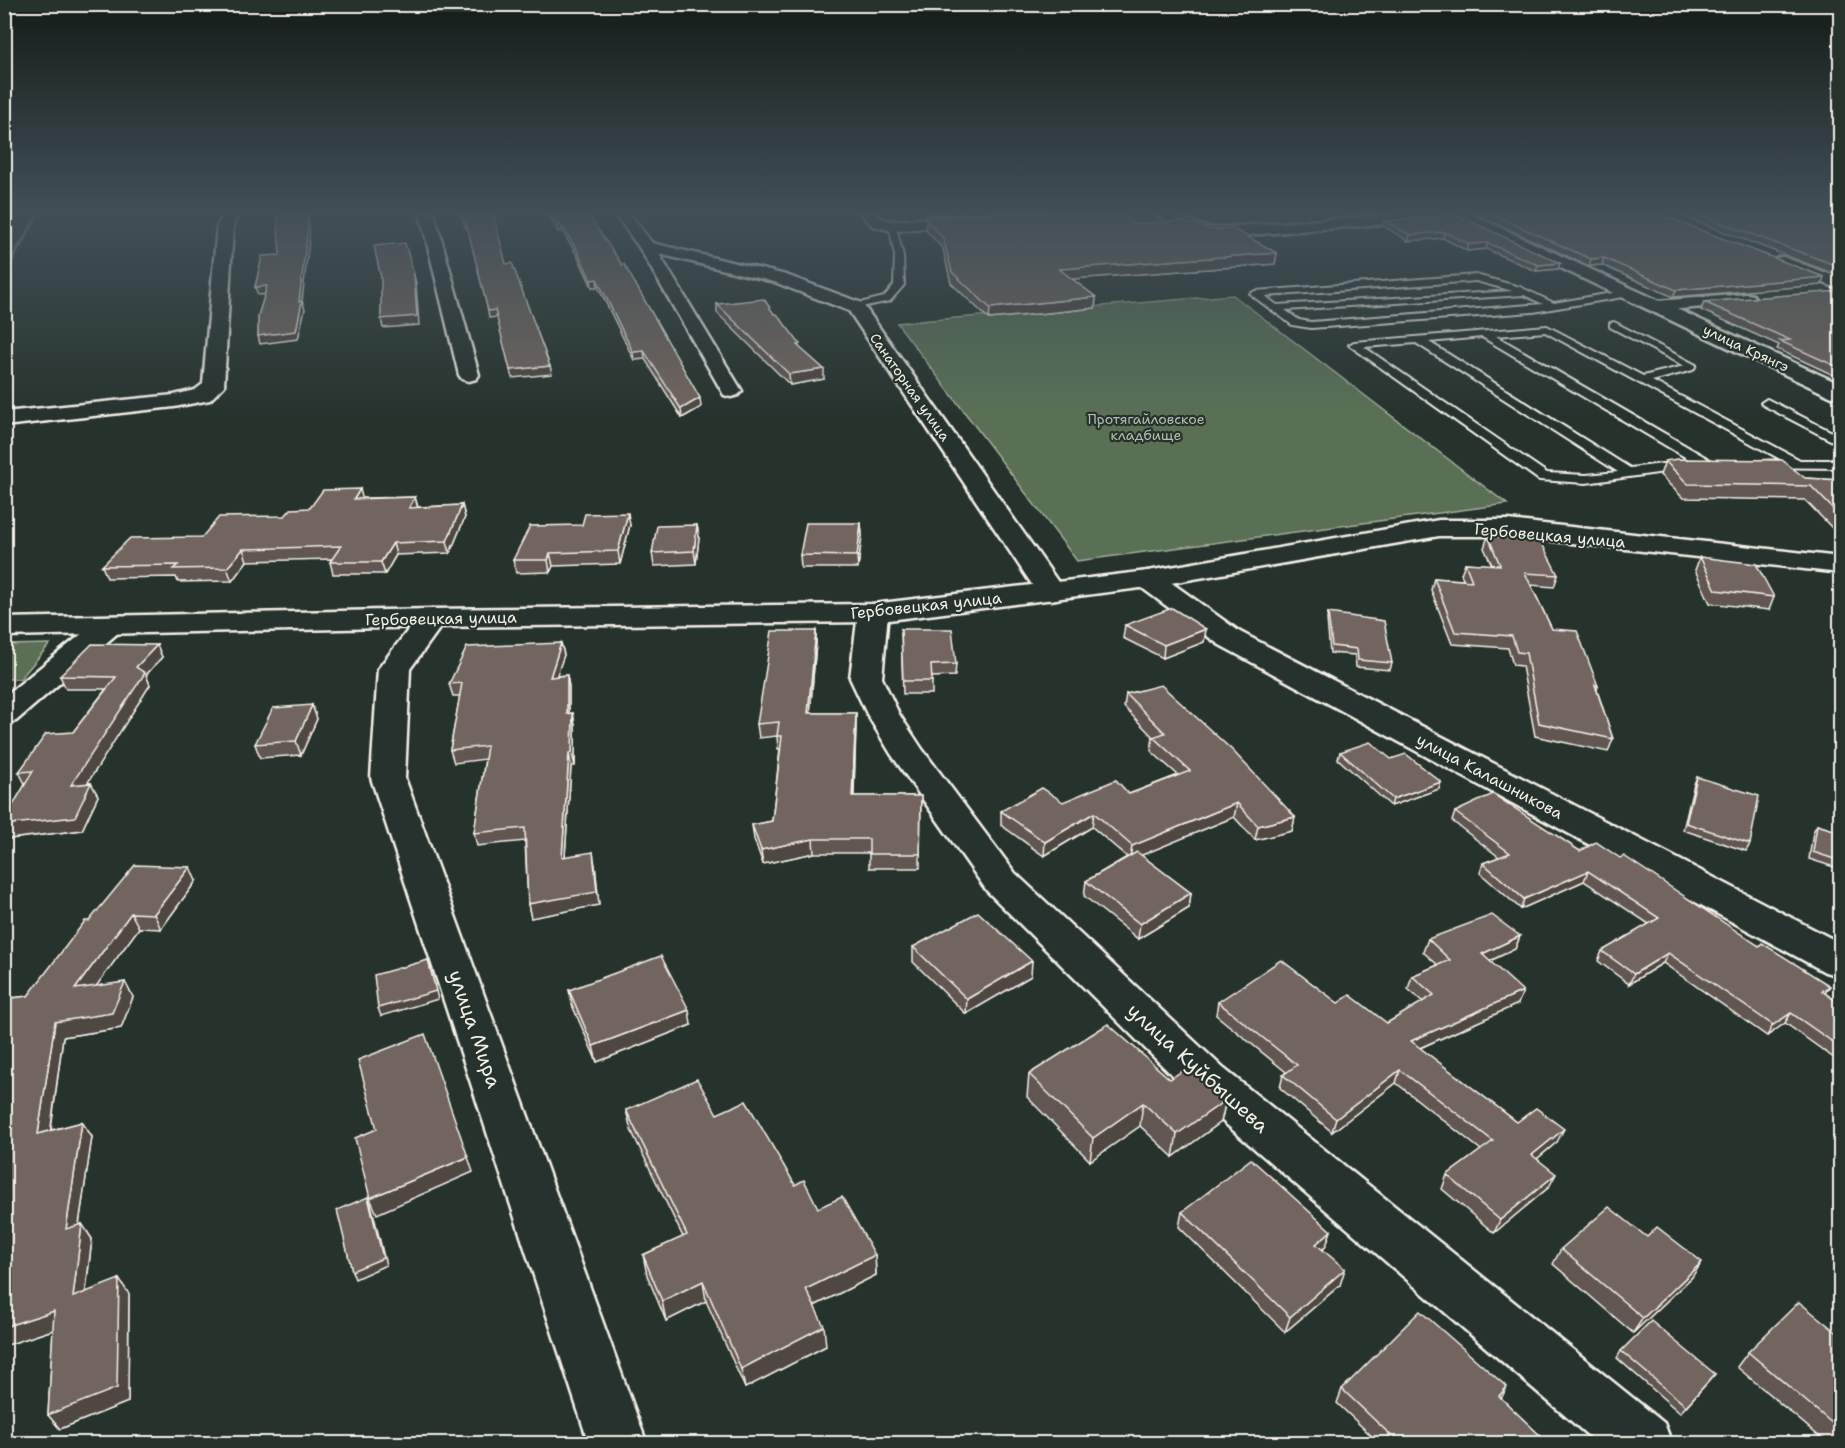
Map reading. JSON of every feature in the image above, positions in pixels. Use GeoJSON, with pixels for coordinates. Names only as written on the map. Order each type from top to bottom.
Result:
{"type":"FeatureCollection","features":[{"type":"Feature","properties":{"kind":"street"},"geometry":{"type":"LineString","coordinates":[[4,419],[202,395],[213,386],[221,281]]}},
{"type":"Feature","properties":{"kind":"street"},"geometry":{"type":"LineString","coordinates":[[445,281],[469,375]]}},
{"type":"Feature","properties":{"kind":"street"},"geometry":{"type":"LineString","coordinates":[[666,281],[731,391]]}},
{"type":"Feature","properties":{"kind":"street","name":"Санаторная улица"},"geometry":{"type":"LineString","coordinates":[[780,281],[832,296],[856,308],[1051,592]]}},
{"type":"Feature","properties":{"kind":"street","name":"улица Крянгэ"},"geometry":{"type":"LineString","coordinates":[[1602,281],[1840,392]]}},
{"type":"Feature","properties":{"kind":"street"},"geometry":{"type":"LineString","coordinates":[[1817,293],[1840,291]]}},
{"type":"Feature","properties":{"kind":"street"},"geometry":{"type":"LineString","coordinates":[[1656,306],[1760,298]]}},
{"type":"Feature","properties":{"kind":"street","name":"Гербовецкая улица"},"geometry":{"type":"LineString","coordinates":[[4,627],[432,618],[873,614],[1148,579],[1439,528],[1508,528],[1840,565]]}},
{"type":"Feature","properties":{"kind":"street","name":"улица Калашникова"},"geometry":{"type":"LineString","coordinates":[[1148,579],[1229,638],[1840,961]]}},
{"type":"Feature","properties":{"kind":"street","name":"улица Куйбышева"},"geometry":{"type":"LineString","coordinates":[[873,614],[866,678],[883,714],[908,754],[1000,882],[1207,1081],[1643,1443]]}},
{"type":"Feature","properties":{"kind":"street","name":"улица Мира"},"geometry":{"type":"LineString","coordinates":[[432,618],[394,669],[388,778],[618,1443]]}},
{"type":"Feature","properties":{"kind":"street"},"geometry":{"type":"LineString","coordinates":[[4,714],[110,625]]}},
{"type":"Feature","properties":{"kind":"lane"},"geometry":{"type":"LineString","coordinates":[[856,308],[887,299],[899,285],[899,281]]}},
{"type":"Feature","properties":{"kind":"lane"},"geometry":{"type":"LineString","coordinates":[[1440,281],[1255,294],[1296,323],[1311,325],[1521,310],[1629,293]]}},
{"type":"Feature","properties":{"kind":"lane"},"geometry":{"type":"LineString","coordinates":[[1494,281],[1529,292],[1553,306]]}},
{"type":"Feature","properties":{"kind":"lane"},"geometry":{"type":"LineString","coordinates":[[1275,309],[1529,292]]}},
{"type":"Feature","properties":{"kind":"lane"},"geometry":{"type":"LineString","coordinates":[[1614,325],[1690,364],[1689,368],[1642,380]]}},
{"type":"Feature","properties":{"kind":"lane"},"geometry":{"type":"LineString","coordinates":[[1484,334],[1712,464],[1672,466],[1586,479],[1544,477],[1354,345],[1419,340],[1484,334],[1547,329],[1798,464]]}},
{"type":"Feature","properties":{"kind":"lane"},"geometry":{"type":"LineString","coordinates":[[1419,340],[1629,473]]}},
{"type":"Feature","properties":{"kind":"lane"},"geometry":{"type":"LineString","coordinates":[[1767,403],[1840,441]]}},
{"type":"Feature","properties":{"kind":"lane"},"geometry":{"type":"LineString","coordinates":[[1751,464],[1840,464]]}},
{"type":"Feature","properties":{"kind":"green space","name":"Протягайловское кладбище"},"geometry":{"type":"Polygon","coordinates":[[[1233,295],[1507,504],[1077,561],[897,323],[1233,295]]]}},
{"type":"Feature","properties":{"kind":"green space"},"geometry":{"type":"Polygon","coordinates":[[[50,644],[20,679],[5,679],[5,645],[50,644]]]}},
{"type":"Feature","properties":{"kind":"building"},"geometry":{"type":"Polygon","coordinates":[[[256,281],[301,281],[299,302],[302,301],[296,331],[258,336],[258,316],[267,286],[255,287],[256,281]]]}},
{"type":"Feature","properties":{"kind":"building"},"geometry":{"type":"Polygon","coordinates":[[[381,281],[414,281],[417,316],[381,319],[381,281]]]}},
{"type":"Feature","properties":{"kind":"building"},"geometry":{"type":"Polygon","coordinates":[[[480,281],[518,281],[550,366],[510,370],[495,310],[488,311],[480,281]]]}},
{"type":"Feature","properties":{"kind":"building"},"geometry":{"type":"Polygon","coordinates":[[[598,281],[633,281],[700,398],[681,409],[644,351],[633,352],[598,281]]]}},
{"type":"Feature","properties":{"kind":"building"},"geometry":{"type":"Polygon","coordinates":[[[961,281],[1074,281],[1096,297],[990,308],[961,281]]]}},
{"type":"Feature","properties":{"kind":"building"},"geometry":{"type":"Polygon","coordinates":[[[1655,281],[1783,281],[1676,290],[1655,281]]]}},
{"type":"Feature","properties":{"kind":"building"},"geometry":{"type":"Polygon","coordinates":[[[1840,291],[1840,368],[1780,341],[1790,340],[1704,302],[1840,291]]]}},
{"type":"Feature","properties":{"kind":"building"},"geometry":{"type":"Polygon","coordinates":[[[764,299],[800,344],[797,345],[824,369],[789,374],[717,304],[764,299]]]}},
{"type":"Feature","properties":{"kind":"building"},"geometry":{"type":"Polygon","coordinates":[[[1677,459],[1782,460],[1805,478],[1840,480],[1840,516],[1811,486],[1688,484],[1665,461],[1677,459]]]}},
{"type":"Feature","properties":{"kind":"building"},"geometry":{"type":"Polygon","coordinates":[[[360,489],[354,499],[415,497],[409,508],[462,505],[447,541],[393,543],[381,562],[330,562],[341,546],[243,549],[227,568],[173,569],[178,565],[102,566],[130,538],[202,537],[219,517],[285,516],[291,509],[310,508],[323,490],[360,489]]]}},
{"type":"Feature","properties":{"kind":"building"},"geometry":{"type":"Polygon","coordinates":[[[628,513],[618,551],[550,553],[548,560],[513,560],[530,526],[582,525],[585,514],[628,513]]]}},
{"type":"Feature","properties":{"kind":"building"},"geometry":{"type":"Polygon","coordinates":[[[806,523],[861,523],[857,556],[800,555],[806,523]]]}},
{"type":"Feature","properties":{"kind":"building"},"geometry":{"type":"Polygon","coordinates":[[[697,525],[694,551],[652,553],[657,526],[697,525]]]}},
{"type":"Feature","properties":{"kind":"building"},"geometry":{"type":"Polygon","coordinates":[[[1488,536],[1540,540],[1558,575],[1525,573],[1552,629],[1577,631],[1598,686],[1595,685],[1613,739],[1539,723],[1526,653],[1517,652],[1512,636],[1455,632],[1434,578],[1472,581],[1465,563],[1500,565],[1488,536]]]}},
{"type":"Feature","properties":{"kind":"building"},"geometry":{"type":"Polygon","coordinates":[[[1700,557],[1756,564],[1774,597],[1716,590],[1700,557]]]}},
{"type":"Feature","properties":{"kind":"building"},"geometry":{"type":"Polygon","coordinates":[[[1172,608],[1206,629],[1164,645],[1125,625],[1172,608]]]}},
{"type":"Feature","properties":{"kind":"building"},"geometry":{"type":"Polygon","coordinates":[[[1328,613],[1384,621],[1392,663],[1358,660],[1357,649],[1332,646],[1328,613]]]}},
{"type":"Feature","properties":{"kind":"building"},"geometry":{"type":"Polygon","coordinates":[[[901,629],[952,629],[956,664],[931,665],[932,681],[903,681],[901,629]]]}},
{"type":"Feature","properties":{"kind":"building"},"geometry":{"type":"Polygon","coordinates":[[[772,631],[816,631],[808,713],[856,713],[852,796],[921,796],[920,854],[869,854],[869,839],[813,839],[761,850],[752,825],[772,821],[782,736],[777,736],[779,722],[757,724],[772,631]]]}},
{"type":"Feature","properties":{"kind":"building"},"geometry":{"type":"Polygon","coordinates":[[[561,643],[550,677],[567,675],[567,714],[573,713],[572,753],[569,753],[562,857],[593,852],[597,892],[528,904],[525,828],[474,833],[487,746],[450,750],[462,683],[449,684],[467,647],[561,643]]]}},
{"type":"Feature","properties":{"kind":"building"},"geometry":{"type":"Polygon","coordinates":[[[92,644],[157,645],[136,667],[145,673],[71,785],[91,783],[75,817],[4,825],[4,820],[33,771],[19,772],[46,734],[73,732],[116,677],[60,676],[92,644]]]}},
{"type":"Feature","properties":{"kind":"building"},"geometry":{"type":"Polygon","coordinates":[[[1161,685],[1232,750],[1295,817],[1258,826],[1237,803],[1132,846],[1094,813],[1045,842],[1001,811],[1042,788],[1063,802],[1116,780],[1129,794],[1190,771],[1153,737],[1165,733],[1126,694],[1161,685]]]}},
{"type":"Feature","properties":{"kind":"building"},"geometry":{"type":"Polygon","coordinates":[[[312,705],[296,741],[255,744],[273,708],[312,705]]]}},
{"type":"Feature","properties":{"kind":"building"},"geometry":{"type":"Polygon","coordinates":[[[1370,742],[1391,759],[1406,754],[1441,782],[1393,799],[1340,752],[1370,742]]]}},
{"type":"Feature","properties":{"kind":"building"},"geometry":{"type":"Polygon","coordinates":[[[1697,777],[1759,796],[1750,844],[1686,823],[1697,777]]]}},
{"type":"Feature","properties":{"kind":"building"},"geometry":{"type":"Polygon","coordinates":[[[1493,794],[1580,851],[1596,842],[1620,858],[1624,856],[1759,946],[1762,943],[1830,986],[1822,991],[1840,1004],[1840,1047],[1791,1013],[1773,1025],[1668,953],[1634,974],[1602,951],[1659,918],[1588,871],[1524,899],[1483,863],[1510,853],[1455,812],[1493,794]]]}},
{"type":"Feature","properties":{"kind":"building"},"geometry":{"type":"Polygon","coordinates":[[[1817,825],[1840,832],[1840,861],[1813,852],[1817,825]]]}},
{"type":"Feature","properties":{"kind":"building"},"geometry":{"type":"Polygon","coordinates":[[[1137,852],[1191,893],[1140,924],[1086,881],[1137,852]]]}},
{"type":"Feature","properties":{"kind":"building"},"geometry":{"type":"Polygon","coordinates":[[[135,865],[190,867],[154,914],[131,913],[75,989],[125,982],[112,1013],[55,1022],[38,1134],[82,1122],[66,1229],[82,1224],[73,1297],[119,1279],[117,1388],[48,1415],[54,1311],[4,1327],[4,999],[28,996],[85,921],[89,921],[135,865]]]}},
{"type":"Feature","properties":{"kind":"building"},"geometry":{"type":"Polygon","coordinates":[[[978,912],[1032,961],[967,999],[913,947],[978,912]]]}},
{"type":"Feature","properties":{"kind":"building"},"geometry":{"type":"Polygon","coordinates":[[[1492,915],[1520,936],[1482,954],[1523,991],[1411,1041],[1517,1122],[1536,1108],[1564,1129],[1532,1155],[1556,1174],[1500,1220],[1447,1175],[1493,1141],[1400,1070],[1336,1119],[1283,1075],[1297,1065],[1218,1002],[1281,960],[1338,1003],[1350,995],[1387,1023],[1434,995],[1412,976],[1450,960],[1428,939],[1492,915]]]}},
{"type":"Feature","properties":{"kind":"building"},"geometry":{"type":"Polygon","coordinates":[[[661,956],[689,1010],[593,1046],[569,990],[661,956]]]}},
{"type":"Feature","properties":{"kind":"building"},"geometry":{"type":"Polygon","coordinates":[[[428,960],[436,991],[378,1008],[374,975],[428,960]]]}},
{"type":"Feature","properties":{"kind":"building"},"geometry":{"type":"Polygon","coordinates":[[[1108,1024],[1170,1079],[1188,1067],[1226,1100],[1177,1134],[1143,1103],[1093,1138],[1029,1074],[1108,1024]]]}},
{"type":"Feature","properties":{"kind":"building"},"geometry":{"type":"Polygon","coordinates":[[[425,1034],[468,1157],[370,1198],[355,1138],[377,1129],[358,1060],[425,1034]]]}},
{"type":"Feature","properties":{"kind":"building"},"geometry":{"type":"Polygon","coordinates":[[[697,1079],[717,1114],[746,1101],[795,1185],[804,1180],[818,1208],[842,1197],[875,1255],[806,1289],[824,1326],[741,1369],[703,1281],[662,1301],[643,1255],[687,1235],[626,1110],[697,1079]]]}},
{"type":"Feature","properties":{"kind":"building"},"geometry":{"type":"Polygon","coordinates":[[[1251,1159],[1331,1231],[1316,1244],[1345,1269],[1290,1317],[1182,1212],[1251,1159]]]}},
{"type":"Feature","properties":{"kind":"building"},"geometry":{"type":"Polygon","coordinates":[[[368,1197],[383,1258],[352,1271],[337,1210],[368,1197]]]}},
{"type":"Feature","properties":{"kind":"building"},"geometry":{"type":"Polygon","coordinates":[[[1609,1207],[1647,1237],[1657,1227],[1702,1262],[1643,1318],[1561,1249],[1609,1207]]]}},
{"type":"Feature","properties":{"kind":"building"},"geometry":{"type":"Polygon","coordinates":[[[1799,1302],[1840,1335],[1840,1430],[1748,1352],[1799,1302]]]}},
{"type":"Feature","properties":{"kind":"building"},"geometry":{"type":"Polygon","coordinates":[[[1420,1311],[1507,1387],[1499,1396],[1548,1443],[1399,1443],[1342,1389],[1420,1311]]]}},
{"type":"Feature","properties":{"kind":"building"},"geometry":{"type":"Polygon","coordinates":[[[1651,1321],[1715,1374],[1686,1406],[1621,1351],[1651,1321]]]}}]}
